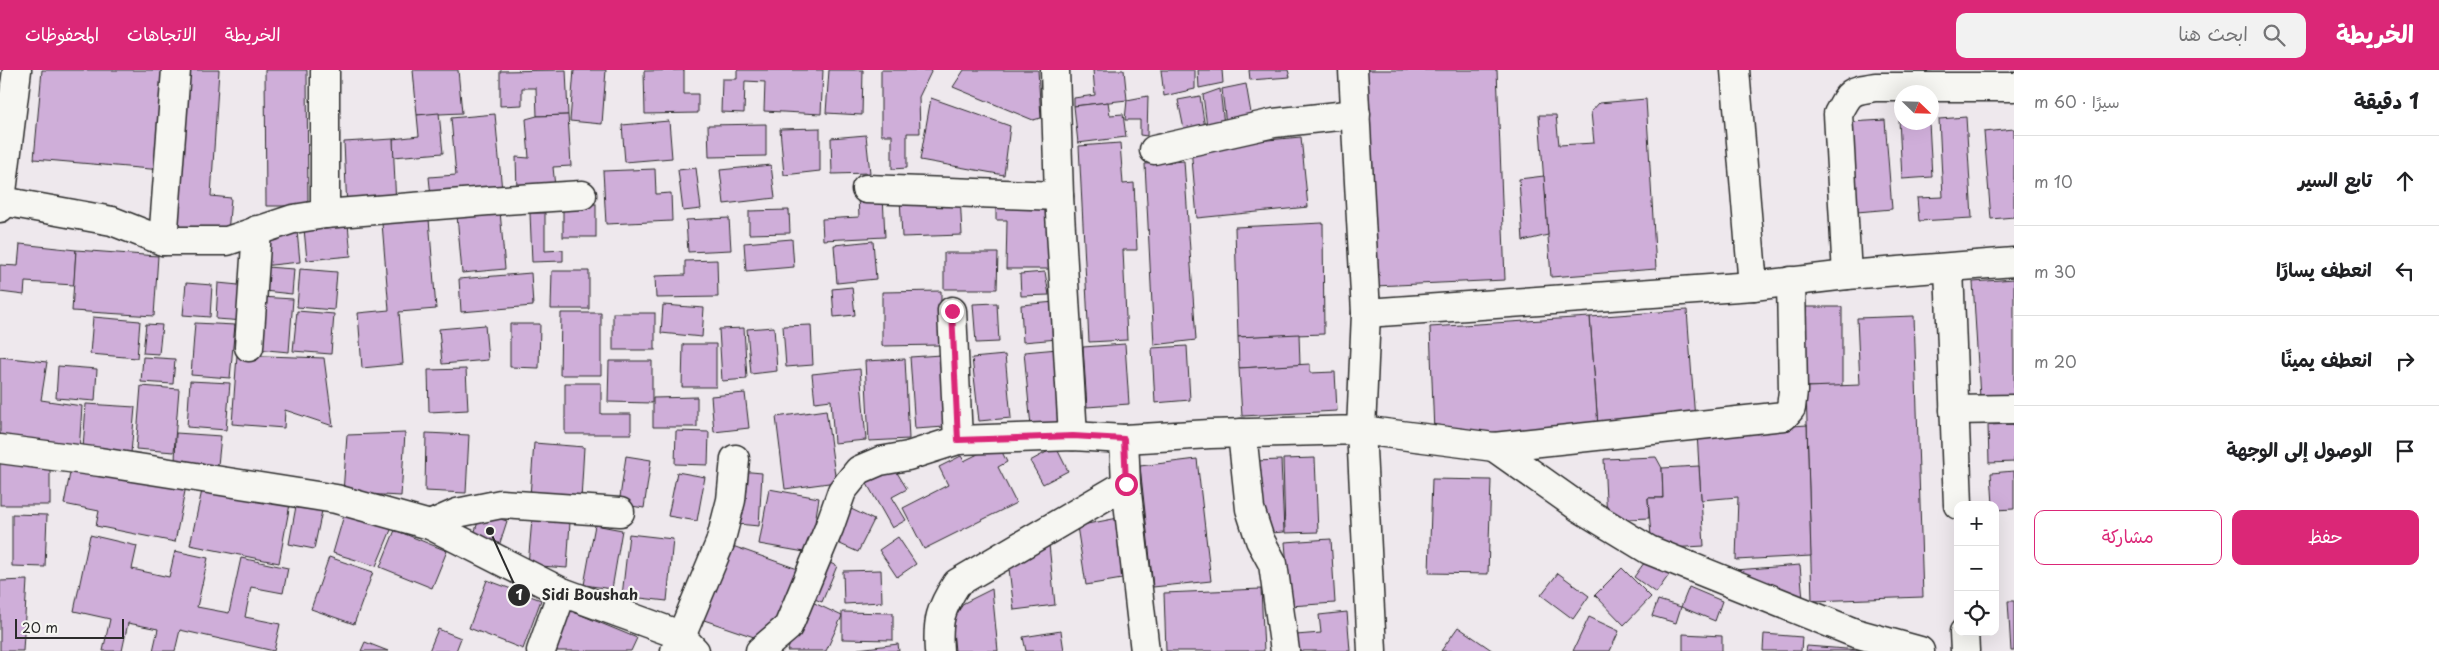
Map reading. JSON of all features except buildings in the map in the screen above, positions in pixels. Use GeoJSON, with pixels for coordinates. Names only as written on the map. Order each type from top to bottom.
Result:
{"type":"FeatureCollection","features":[{"type":"Feature","properties":{"kind":"street"},"geometry":{"type":"LineString","coordinates":[[17,70],[1,205],[112,221],[163,241],[227,241],[293,219],[325,214],[582,195]]}},
{"type":"Feature","properties":{"kind":"street"},"geometry":{"type":"LineString","coordinates":[[163,241],[176,70]]}},
{"type":"Feature","properties":{"kind":"street"},"geometry":{"type":"LineString","coordinates":[[325,70],[325,214]]}},
{"type":"Feature","properties":{"kind":"street"},"geometry":{"type":"LineString","coordinates":[[1055,70],[1059,196],[1073,436]]}},
{"type":"Feature","properties":{"kind":"street"},"geometry":{"type":"LineString","coordinates":[[1353,70],[1366,313],[1361,430],[1372,651]]}},
{"type":"Feature","properties":{"kind":"street"},"geometry":{"type":"LineString","coordinates":[[1735,70],[1753,286]]}},
{"type":"Feature","properties":{"kind":"street"},"geometry":{"type":"LineString","coordinates":[[1847,275],[1838,114],[1848,94],[1874,79],[2014,87]]}},
{"type":"Feature","properties":{"kind":"street"},"geometry":{"type":"LineString","coordinates":[[1154,150],[1274,123],[1356,114]]}},
{"type":"Feature","properties":{"kind":"street"},"geometry":{"type":"LineString","coordinates":[[866,190],[1059,196]]}},
{"type":"Feature","properties":{"kind":"street"},"geometry":{"type":"LineString","coordinates":[[250,347],[257,230]]}},
{"type":"Feature","properties":{"kind":"street"},"geometry":{"type":"LineString","coordinates":[[1366,313],[1753,286],[1847,275],[2014,262]]}},
{"type":"Feature","properties":{"kind":"street"},"geometry":{"type":"LineString","coordinates":[[1949,268],[1958,501]]}},
{"type":"Feature","properties":{"kind":"street"},"geometry":{"type":"LineString","coordinates":[[760,651],[788,627],[830,528],[842,491],[859,470],[880,462],[908,456],[958,440],[1073,436],[1124,439],[1242,432],[1361,430],[1494,447],[1784,416],[1791,408],[1793,391],[1791,281]]}},
{"type":"Feature","properties":{"kind":"street"},"geometry":{"type":"LineString","coordinates":[[952,311],[958,440]]}},
{"type":"Feature","properties":{"kind":"street"},"geometry":{"type":"LineString","coordinates":[[1954,410],[2014,409]]}},
{"type":"Feature","properties":{"kind":"street"},"geometry":{"type":"LineString","coordinates":[[1242,432],[1250,509],[1260,540],[1274,564],[1285,651]]}},
{"type":"Feature","properties":{"kind":"street"},"geometry":{"type":"LineString","coordinates":[[1124,439],[1126,484],[1146,651]]}},
{"type":"Feature","properties":{"kind":"street"},"geometry":{"type":"LineString","coordinates":[[1494,447],[1580,508],[1649,550],[1856,633],[1920,651]]}},
{"type":"Feature","properties":{"kind":"street"},"geometry":{"type":"LineString","coordinates":[[0,449],[100,462],[336,498],[430,525],[562,592],[683,646],[720,543],[731,500],[735,459]]}},
{"type":"Feature","properties":{"kind":"street"},"geometry":{"type":"LineString","coordinates":[[939,651],[937,625],[947,598],[957,583],[1126,484]]}},
{"type":"Feature","properties":{"kind":"street"},"geometry":{"type":"LineString","coordinates":[[430,525],[458,513],[501,504],[620,512]]}},
{"type":"Feature","properties":{"kind":"street"},"geometry":{"type":"LineString","coordinates":[[542,651],[562,592]]}},
{"type":"Feature","properties":{"kind":"street"},"geometry":{"type":"LineString","coordinates":[[1964,636],[1965,651]]}},
{"type":"Feature","properties":{"kind":"place","name":"Sidi Boushah"},"geometry":{"type":"Point","coordinates":[490,531]}},
{"type":"Feature","properties":{"kind":"route"},"geometry":{"type":"LineString","coordinates":[[952,311],[958,440],[1073,436],[1124,439],[1126,484]]}}]}
